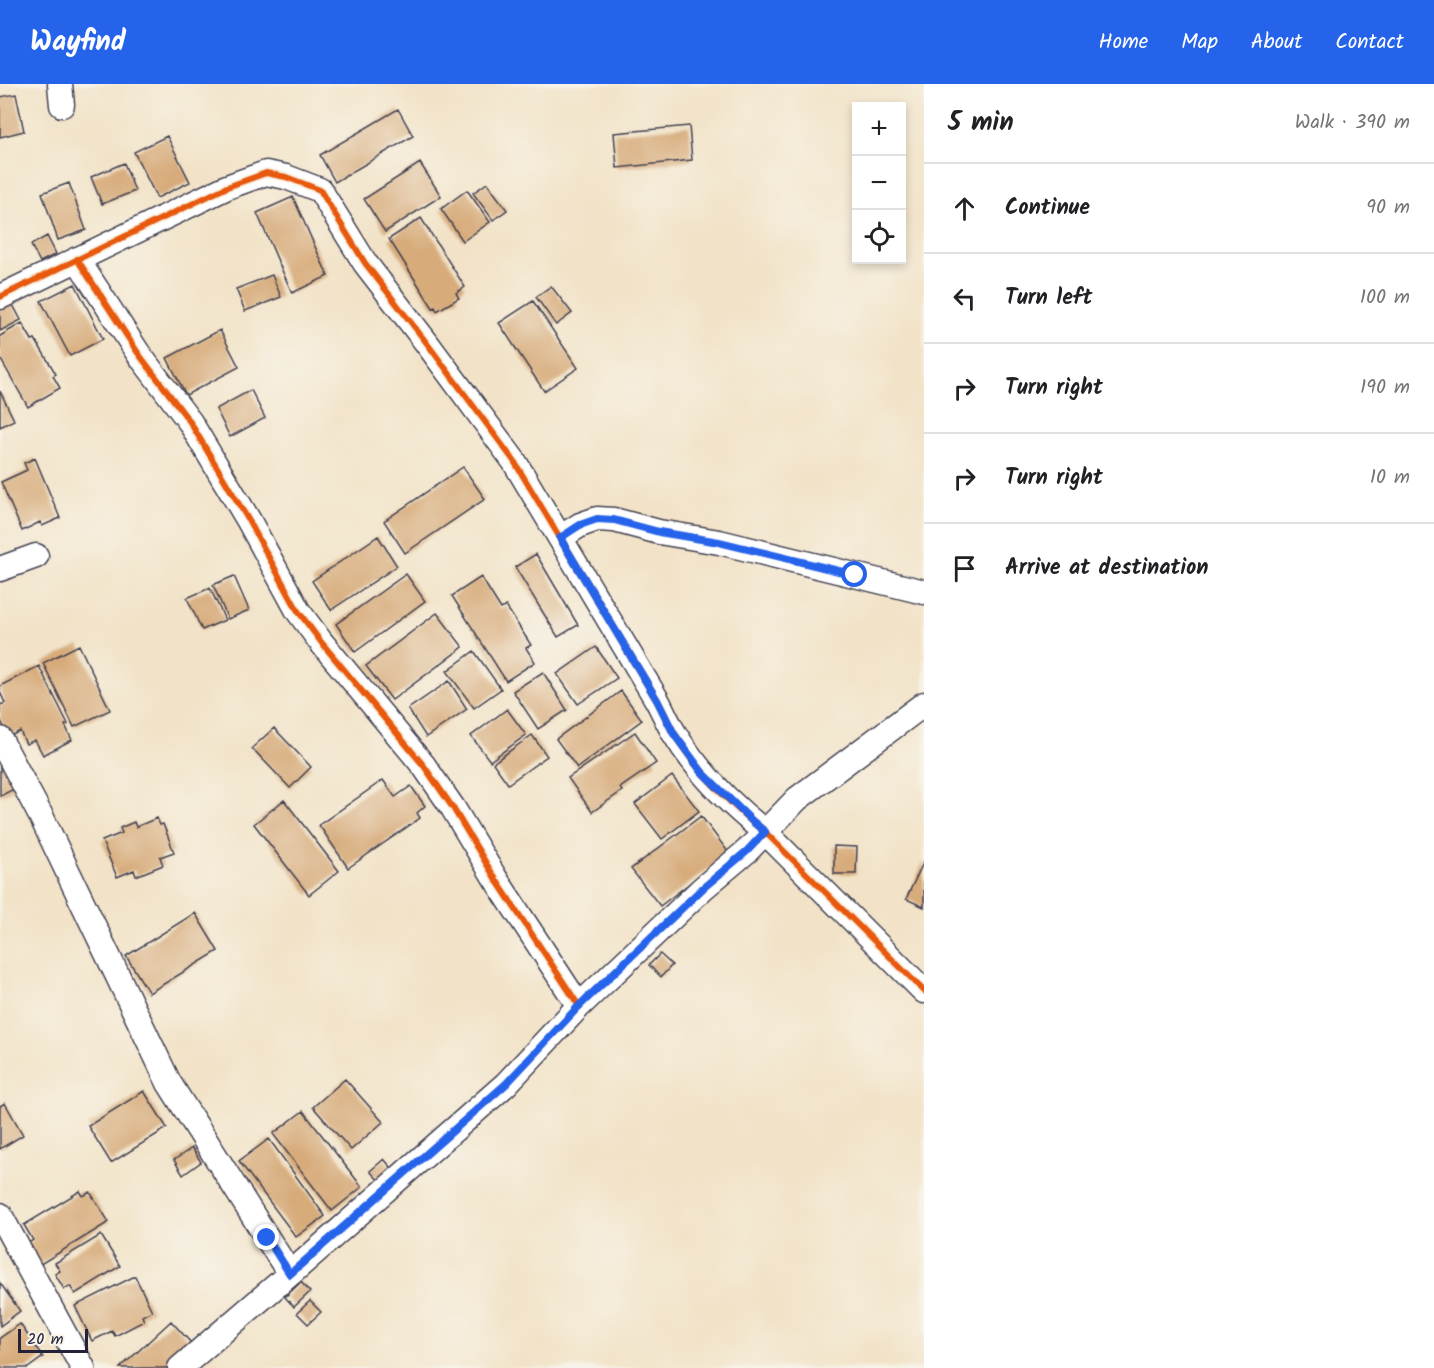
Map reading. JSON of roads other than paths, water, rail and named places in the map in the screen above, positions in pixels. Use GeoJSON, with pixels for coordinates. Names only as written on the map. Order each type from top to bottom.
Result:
{"type":"FeatureCollection","features":[{"type":"Feature","properties":{"kind":"street"},"geometry":{"type":"LineString","coordinates":[[0,297],[227,187],[266,173],[286,177],[320,190],[365,263],[514,461],[657,700],[674,734],[702,772],[924,991]]}},
{"type":"Feature","properties":{"kind":"street"},"geometry":{"type":"LineString","coordinates":[[77,259],[138,352],[190,422],[249,521],[298,611],[424,766],[579,1006]]}},
{"type":"Feature","properties":{"kind":"street"},"geometry":{"type":"LineString","coordinates":[[560,538],[580,525],[597,519],[614,520],[659,532],[719,542],[924,592]]}},
{"type":"Feature","properties":{"kind":"street"},"geometry":{"type":"LineString","coordinates":[[0,569],[36,556]]}},
{"type":"Feature","properties":{"kind":"street"},"geometry":{"type":"LineString","coordinates":[[180,1368],[506,1084],[579,1006],[695,896],[747,851],[797,799],[924,704]]}},
{"type":"Feature","properties":{"kind":"street"},"geometry":{"type":"LineString","coordinates":[[0,739],[42,818],[169,1083],[290,1274]]}},
{"type":"Feature","properties":{"kind":"street"},"geometry":{"type":"LineString","coordinates":[[0,1215],[83,1368]]}}]}
